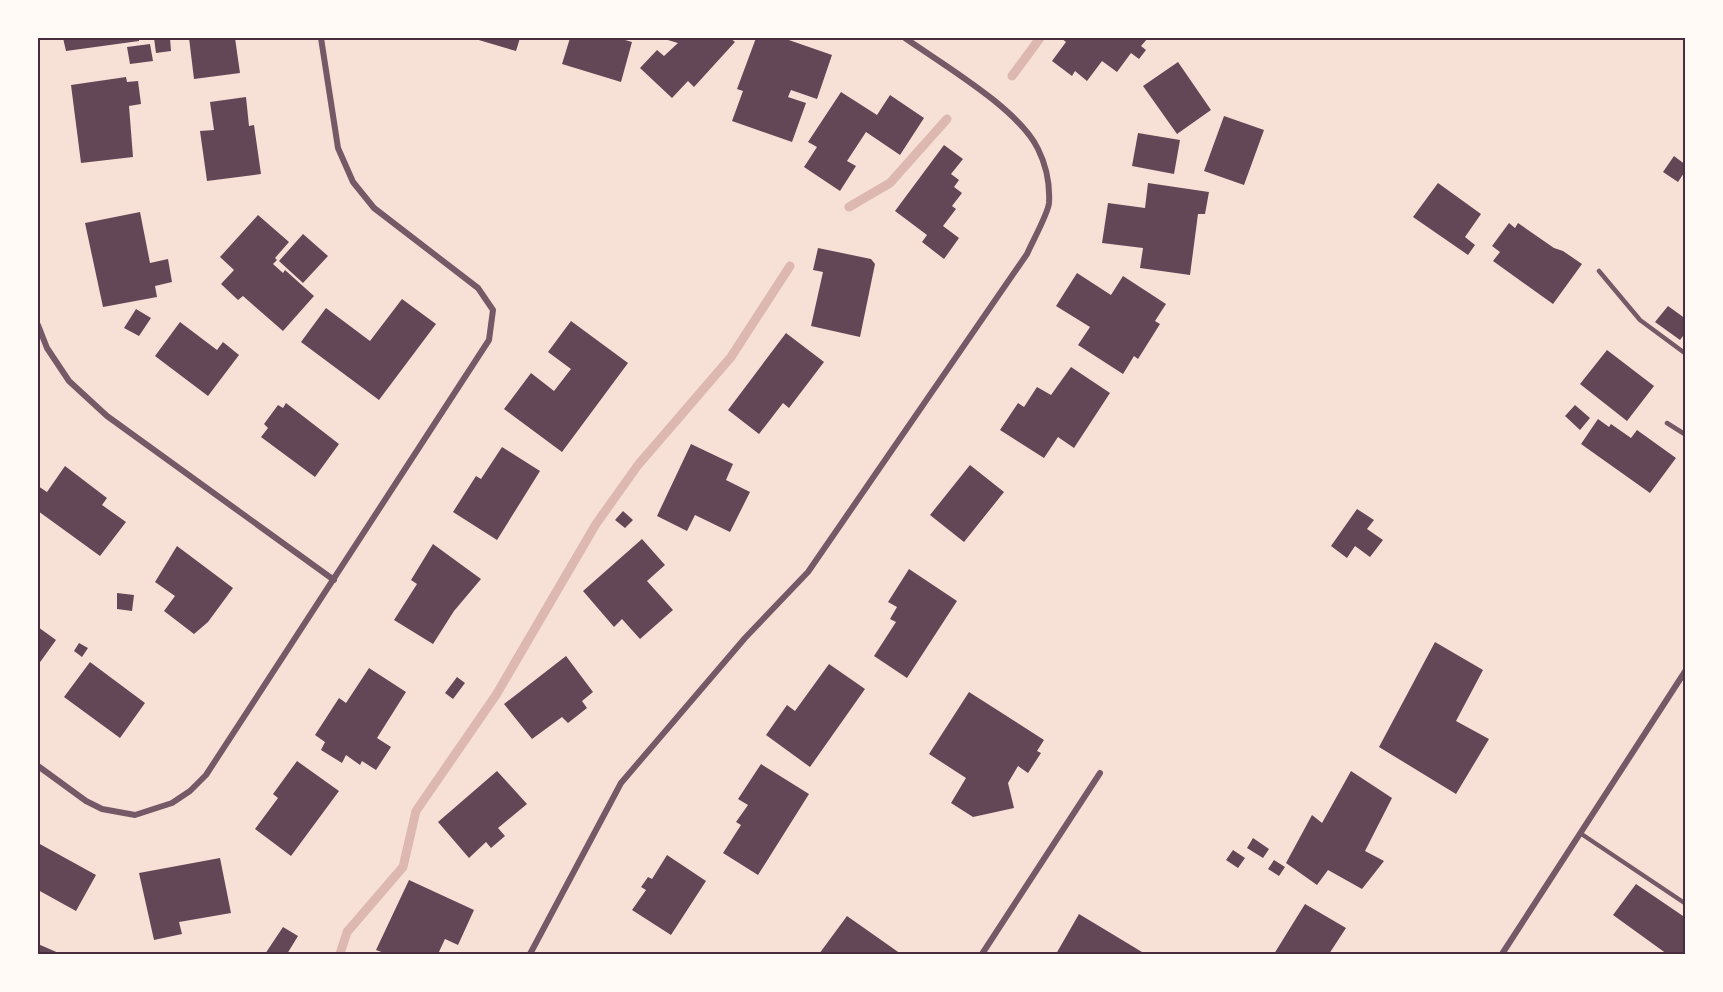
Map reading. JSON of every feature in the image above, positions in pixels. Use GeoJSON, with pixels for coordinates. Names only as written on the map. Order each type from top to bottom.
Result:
{"type":"FeatureCollection","features":[{"type":"Feature","properties":{"kind":"street"},"geometry":{"type":"LineString","coordinates":[[38,766],[86,801],[102,809],[135,815],[172,804],[190,791],[206,775],[489,340],[493,310],[478,288],[374,208],[352,182],[338,148],[321,38]]}},
{"type":"Feature","properties":{"kind":"street"},"geometry":{"type":"LineString","coordinates":[[530,954],[621,783],[745,639],[808,572],[1027,254],[1049,205],[1047,175],[1038,148],[1022,125],[989,97],[905,38]]}},
{"type":"Feature","properties":{"kind":"street"},"geometry":{"type":"LineString","coordinates":[[38,325],[47,348],[69,381],[107,416],[334,580]]}},
{"type":"Feature","properties":{"kind":"street"},"geometry":{"type":"LineString","coordinates":[[1502,954],[1686,670]]}},
{"type":"Feature","properties":{"kind":"street"},"geometry":{"type":"LineString","coordinates":[[982,954],[1100,773]]}},
{"type":"Feature","properties":{"kind":"lane"},"geometry":{"type":"LineString","coordinates":[[1599,272],[1640,320],[1686,354]]}},
{"type":"Feature","properties":{"kind":"lane"},"geometry":{"type":"LineString","coordinates":[[1667,423],[1686,435]]}},
{"type":"Feature","properties":{"kind":"lane"},"geometry":{"type":"LineString","coordinates":[[1580,833],[1686,904]]}},
{"type":"Feature","properties":{"kind":"building"},"geometry":{"type":"Polygon","coordinates":[[[63,38],[139,38],[139,41],[66,51],[63,38]]]}},
{"type":"Feature","properties":{"kind":"building"},"geometry":{"type":"Polygon","coordinates":[[[154,38],[170,38],[171,51],[156,53],[154,38]]]}},
{"type":"Feature","properties":{"kind":"building"},"geometry":{"type":"Polygon","coordinates":[[[189,38],[235,38],[240,73],[194,79],[189,38]]]}},
{"type":"Feature","properties":{"kind":"building"},"geometry":{"type":"Polygon","coordinates":[[[472,38],[520,38],[516,51],[472,38]]]}},
{"type":"Feature","properties":{"kind":"building"},"geometry":{"type":"Polygon","coordinates":[[[570,38],[618,38],[632,42],[621,82],[562,64],[570,38]]]}},
{"type":"Feature","properties":{"kind":"building"},"geometry":{"type":"Polygon","coordinates":[[[661,38],[730,38],[735,42],[694,87],[688,81],[672,98],[640,68],[657,50],[664,56],[678,43],[661,38]]]}},
{"type":"Feature","properties":{"kind":"building"},"geometry":{"type":"Polygon","coordinates":[[[756,38],[783,38],[832,55],[817,99],[791,90],[788,97],[806,103],[792,142],[732,121],[743,91],[737,89],[756,38]]]}},
{"type":"Feature","properties":{"kind":"building"},"geometry":{"type":"Polygon","coordinates":[[[1061,38],[1148,38],[1141,46],[1146,50],[1139,59],[1131,53],[1117,72],[1102,61],[1087,81],[1075,71],[1072,76],[1052,61],[1066,42],[1061,38]]]}},
{"type":"Feature","properties":{"kind":"building"},"geometry":{"type":"Polygon","coordinates":[[[150,44],[153,61],[130,64],[127,47],[150,44]]]}},
{"type":"Feature","properties":{"kind":"building"},"geometry":{"type":"Polygon","coordinates":[[[1178,62],[1211,110],[1177,134],[1143,86],[1178,62]]]}},
{"type":"Feature","properties":{"kind":"building"},"geometry":{"type":"Polygon","coordinates":[[[126,77],[127,82],[138,81],[141,104],[129,106],[133,157],[81,163],[71,85],[126,77]]]}},
{"type":"Feature","properties":{"kind":"building"},"geometry":{"type":"Polygon","coordinates":[[[841,92],[877,115],[890,95],[924,118],[900,155],[866,132],[847,161],[856,166],[840,191],[804,167],[817,147],[808,142],[841,92]]]}},
{"type":"Feature","properties":{"kind":"building"},"geometry":{"type":"Polygon","coordinates":[[[246,97],[249,126],[254,125],[261,174],[207,181],[200,131],[214,130],[210,102],[246,97]]]}},
{"type":"Feature","properties":{"kind":"building"},"geometry":{"type":"Polygon","coordinates":[[[1224,116],[1264,130],[1244,185],[1204,171],[1224,116]]]}},
{"type":"Feature","properties":{"kind":"building"},"geometry":{"type":"Polygon","coordinates":[[[1138,133],[1180,140],[1174,174],[1132,166],[1138,133]]]}},
{"type":"Feature","properties":{"kind":"building"},"geometry":{"type":"Polygon","coordinates":[[[944,145],[963,159],[951,174],[959,180],[954,187],[962,193],[952,206],[956,209],[943,226],[959,238],[944,259],[922,242],[927,235],[895,211],[944,145]]]}},
{"type":"Feature","properties":{"kind":"building"},"geometry":{"type":"Polygon","coordinates":[[[1674,156],[1686,165],[1686,170],[1678,182],[1663,172],[1674,156]]]}},
{"type":"Feature","properties":{"kind":"building"},"geometry":{"type":"Polygon","coordinates":[[[1148,183],[1209,192],[1205,214],[1198,214],[1190,275],[1140,268],[1143,248],[1102,243],[1108,203],[1145,208],[1148,183]]]}},
{"type":"Feature","properties":{"kind":"building"},"geometry":{"type":"Polygon","coordinates":[[[1438,183],[1481,214],[1465,237],[1475,245],[1468,255],[1413,217],[1438,183]]]}},
{"type":"Feature","properties":{"kind":"building"},"geometry":{"type":"Polygon","coordinates":[[[140,212],[150,263],[168,259],[172,282],[155,286],[157,297],[103,307],[85,223],[140,212]]]}},
{"type":"Feature","properties":{"kind":"building"},"geometry":{"type":"Polygon","coordinates":[[[258,215],[289,242],[275,258],[277,260],[273,264],[283,273],[285,270],[314,296],[283,331],[243,296],[238,300],[221,284],[234,270],[220,257],[258,215]]]}},
{"type":"Feature","properties":{"kind":"building"},"geometry":{"type":"Polygon","coordinates":[[[1509,223],[1515,228],[1518,223],[1582,264],[1553,304],[1493,261],[1500,252],[1492,246],[1509,223]]]}},
{"type":"Feature","properties":{"kind":"building"},"geometry":{"type":"Polygon","coordinates":[[[303,234],[328,256],[303,283],[279,261],[303,234]]]}},
{"type":"Feature","properties":{"kind":"building"},"geometry":{"type":"Polygon","coordinates":[[[818,248],[871,259],[875,264],[860,337],[811,326],[823,272],[813,270],[818,248]]]}},
{"type":"Feature","properties":{"kind":"building"},"geometry":{"type":"Polygon","coordinates":[[[1077,273],[1111,295],[1123,276],[1166,304],[1155,321],[1160,324],[1138,359],[1134,356],[1123,374],[1078,345],[1090,327],[1056,306],[1077,273]]]}},
{"type":"Feature","properties":{"kind":"building"},"geometry":{"type":"Polygon","coordinates":[[[402,299],[436,324],[379,400],[301,342],[326,308],[370,341],[402,299]]]}},
{"type":"Feature","properties":{"kind":"building"},"geometry":{"type":"Polygon","coordinates":[[[1668,306],[1686,319],[1686,332],[1680,340],[1655,322],[1668,306]]]}},
{"type":"Feature","properties":{"kind":"building"},"geometry":{"type":"Polygon","coordinates":[[[136,309],[151,318],[139,336],[124,328],[136,309]]]}},
{"type":"Feature","properties":{"kind":"building"},"geometry":{"type":"Polygon","coordinates":[[[571,321],[628,363],[562,452],[504,409],[531,373],[554,391],[571,369],[548,352],[571,321]]]}},
{"type":"Feature","properties":{"kind":"building"},"geometry":{"type":"Polygon","coordinates":[[[180,322],[217,350],[223,342],[239,355],[208,396],[155,356],[180,322]]]}},
{"type":"Feature","properties":{"kind":"building"},"geometry":{"type":"Polygon","coordinates":[[[786,333],[824,362],[789,408],[783,403],[759,434],[728,410],[786,333]]]}},
{"type":"Feature","properties":{"kind":"building"},"geometry":{"type":"Polygon","coordinates":[[[1607,350],[1654,386],[1627,421],[1580,384],[1607,350]]]}},
{"type":"Feature","properties":{"kind":"building"},"geometry":{"type":"Polygon","coordinates":[[[1071,367],[1110,393],[1074,448],[1058,437],[1044,458],[1000,430],[1018,403],[1024,407],[1037,387],[1051,395],[1071,367]]]}},
{"type":"Feature","properties":{"kind":"building"},"geometry":{"type":"Polygon","coordinates":[[[286,403],[339,444],[315,477],[261,437],[268,428],[264,424],[278,405],[283,408],[286,403]]]}},
{"type":"Feature","properties":{"kind":"building"},"geometry":{"type":"Polygon","coordinates":[[[1575,405],[1590,418],[1580,430],[1565,416],[1575,405]]]}},
{"type":"Feature","properties":{"kind":"building"},"geometry":{"type":"Polygon","coordinates":[[[1598,419],[1609,427],[1611,424],[1631,438],[1637,430],[1676,458],[1650,493],[1581,444],[1598,419]]]}},
{"type":"Feature","properties":{"kind":"building"},"geometry":{"type":"Polygon","coordinates":[[[691,444],[733,464],[726,480],[750,492],[730,532],[695,515],[687,531],[657,516],[691,444]]]}},
{"type":"Feature","properties":{"kind":"building"},"geometry":{"type":"Polygon","coordinates":[[[502,447],[540,471],[497,540],[453,512],[476,476],[481,479],[502,447]]]}},
{"type":"Feature","properties":{"kind":"building"},"geometry":{"type":"Polygon","coordinates":[[[970,465],[1004,492],[964,542],[930,515],[970,465]]]}},
{"type":"Feature","properties":{"kind":"building"},"geometry":{"type":"Polygon","coordinates":[[[65,466],[107,498],[102,505],[126,522],[100,556],[38,511],[38,486],[47,492],[65,466]]]}},
{"type":"Feature","properties":{"kind":"building"},"geometry":{"type":"Polygon","coordinates":[[[1357,509],[1374,520],[1367,529],[1383,540],[1370,557],[1355,546],[1347,558],[1331,546],[1357,509]]]}},
{"type":"Feature","properties":{"kind":"building"},"geometry":{"type":"Polygon","coordinates":[[[623,511],[633,520],[625,528],[615,520],[623,511]]]}},
{"type":"Feature","properties":{"kind":"building"},"geometry":{"type":"Polygon","coordinates":[[[642,539],[665,565],[647,581],[673,610],[640,639],[622,619],[614,627],[583,591],[642,539]]]}},
{"type":"Feature","properties":{"kind":"building"},"geometry":{"type":"Polygon","coordinates":[[[433,544],[481,579],[454,611],[433,644],[394,620],[417,584],[411,580],[433,544]]]}},
{"type":"Feature","properties":{"kind":"building"},"geometry":{"type":"Polygon","coordinates":[[[177,546],[233,588],[208,622],[194,634],[164,611],[175,596],[155,582],[177,546]]]}},
{"type":"Feature","properties":{"kind":"building"},"geometry":{"type":"Polygon","coordinates":[[[909,569],[957,601],[907,678],[874,656],[896,622],[890,619],[897,607],[888,602],[909,569]]]}},
{"type":"Feature","properties":{"kind":"building"},"geometry":{"type":"Polygon","coordinates":[[[117,593],[134,595],[132,611],[117,609],[117,593]]]}},
{"type":"Feature","properties":{"kind":"building"},"geometry":{"type":"Polygon","coordinates":[[[38,627],[56,640],[38,665],[38,627]]]}},
{"type":"Feature","properties":{"kind":"building"},"geometry":{"type":"Polygon","coordinates":[[[1435,642],[1483,670],[1456,721],[1489,739],[1456,794],[1379,747],[1435,642]]]}},
{"type":"Feature","properties":{"kind":"building"},"geometry":{"type":"Polygon","coordinates":[[[79,643],[88,648],[82,657],[74,651],[79,643]]]}},
{"type":"Feature","properties":{"kind":"building"},"geometry":{"type":"Polygon","coordinates":[[[566,656],[593,692],[582,701],[587,708],[568,723],[562,717],[532,739],[504,704],[566,656]]]}},
{"type":"Feature","properties":{"kind":"building"},"geometry":{"type":"Polygon","coordinates":[[[90,662],[145,703],[120,738],[64,697],[90,662]]]}},
{"type":"Feature","properties":{"kind":"building"},"geometry":{"type":"Polygon","coordinates":[[[829,664],[865,689],[810,767],[766,735],[787,705],[795,711],[829,664]]]}},
{"type":"Feature","properties":{"kind":"building"},"geometry":{"type":"Polygon","coordinates":[[[369,668],[406,692],[377,738],[391,747],[376,770],[362,761],[360,765],[346,755],[342,763],[321,750],[325,742],[315,735],[339,698],[346,703],[369,668]]]}},
{"type":"Feature","properties":{"kind":"building"},"geometry":{"type":"Polygon","coordinates":[[[457,677],[465,683],[453,699],[445,693],[457,677]]]}},
{"type":"Feature","properties":{"kind":"building"},"geometry":{"type":"Polygon","coordinates":[[[969,692],[1044,740],[1037,751],[1041,753],[1028,773],[1018,766],[1008,783],[1014,808],[973,817],[951,803],[966,778],[929,754],[969,692]]]}},
{"type":"Feature","properties":{"kind":"building"},"geometry":{"type":"Polygon","coordinates":[[[297,761],[339,791],[291,856],[255,829],[278,798],[273,794],[297,761]]]}},
{"type":"Feature","properties":{"kind":"building"},"geometry":{"type":"Polygon","coordinates":[[[761,764],[809,794],[758,875],[723,853],[741,825],[736,822],[748,805],[738,799],[761,764]]]}},
{"type":"Feature","properties":{"kind":"building"},"geometry":{"type":"Polygon","coordinates":[[[497,771],[527,804],[498,828],[505,836],[491,848],[486,842],[469,858],[438,822],[497,771]]]}},
{"type":"Feature","properties":{"kind":"building"},"geometry":{"type":"Polygon","coordinates":[[[1351,771],[1392,798],[1365,851],[1384,861],[1362,889],[1328,870],[1317,885],[1286,863],[1312,815],[1322,823],[1351,771]]]}},
{"type":"Feature","properties":{"kind":"building"},"geometry":{"type":"Polygon","coordinates":[[[1253,838],[1269,849],[1263,858],[1247,848],[1253,838]]]}},
{"type":"Feature","properties":{"kind":"building"},"geometry":{"type":"Polygon","coordinates":[[[38,843],[96,875],[76,911],[38,890],[38,843]]]}},
{"type":"Feature","properties":{"kind":"building"},"geometry":{"type":"Polygon","coordinates":[[[1233,850],[1245,858],[1238,868],[1226,860],[1233,850]]]}},
{"type":"Feature","properties":{"kind":"building"},"geometry":{"type":"Polygon","coordinates":[[[667,855],[706,881],[671,935],[632,910],[646,890],[641,887],[648,877],[652,879],[667,855]]]}},
{"type":"Feature","properties":{"kind":"building"},"geometry":{"type":"Polygon","coordinates":[[[220,858],[231,913],[179,922],[182,934],[154,940],[139,873],[220,858]]]}},
{"type":"Feature","properties":{"kind":"building"},"geometry":{"type":"Polygon","coordinates":[[[1274,860],[1285,867],[1279,876],[1268,869],[1274,860]]]}},
{"type":"Feature","properties":{"kind":"building"},"geometry":{"type":"Polygon","coordinates":[[[409,880],[474,910],[458,945],[445,939],[438,954],[387,954],[376,950],[409,880]]]}},
{"type":"Feature","properties":{"kind":"building"},"geometry":{"type":"Polygon","coordinates":[[[1636,884],[1686,918],[1686,954],[1667,954],[1613,915],[1636,884]]]}},
{"type":"Feature","properties":{"kind":"building"},"geometry":{"type":"Polygon","coordinates":[[[1305,904],[1346,928],[1329,954],[1274,954],[1305,904]]]}},
{"type":"Feature","properties":{"kind":"building"},"geometry":{"type":"Polygon","coordinates":[[[1079,914],[1142,952],[1140,954],[1056,954],[1079,914]]]}},
{"type":"Feature","properties":{"kind":"building"},"geometry":{"type":"Polygon","coordinates":[[[847,916],[901,954],[819,954],[847,916]]]}},
{"type":"Feature","properties":{"kind":"building"},"geometry":{"type":"Polygon","coordinates":[[[283,927],[298,936],[287,954],[265,954],[283,927]]]}},
{"type":"Feature","properties":{"kind":"building"},"geometry":{"type":"Polygon","coordinates":[[[38,944],[61,954],[38,954],[38,944]]]}},
{"type":"Feature","properties":{"kind":"waterway"},"geometry":{"type":"LineString","coordinates":[[1012,76],[1040,38]]}},
{"type":"Feature","properties":{"kind":"waterway"},"geometry":{"type":"LineString","coordinates":[[849,207],[890,183],[947,119]]}},
{"type":"Feature","properties":{"kind":"waterway"},"geometry":{"type":"LineString","coordinates":[[340,954],[347,932],[403,867],[416,811],[496,695],[596,524],[638,465],[731,357],[790,266]]}}]}
